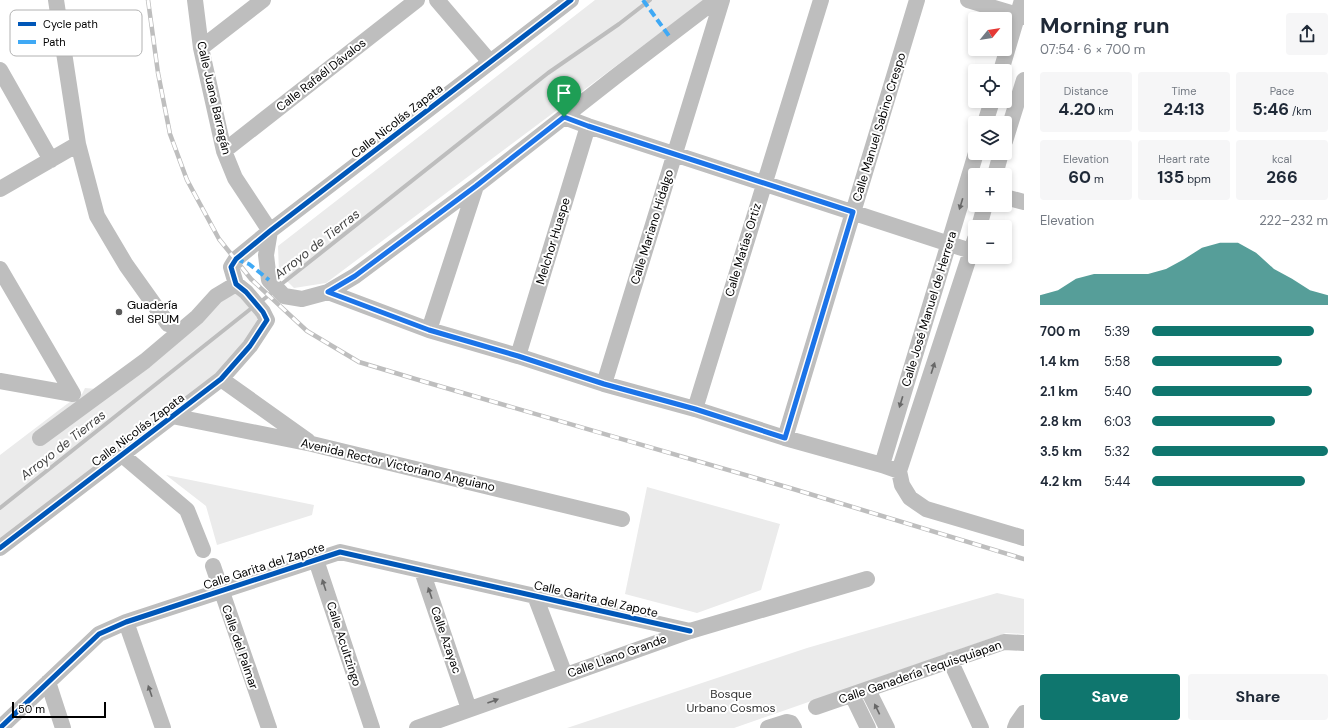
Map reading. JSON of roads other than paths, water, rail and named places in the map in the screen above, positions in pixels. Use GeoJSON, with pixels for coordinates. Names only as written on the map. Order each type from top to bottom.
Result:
{"type":"FeatureCollection","features":[{"type":"Feature","properties":{"kind":"street"},"geometry":{"type":"LineString","coordinates":[[56,0],[58,10]]}},
{"type":"Feature","properties":{"kind":"street","name":"Calle Juana Barragán"},"geometry":{"type":"LineString","coordinates":[[195,0],[201,48],[224,151],[235,178],[270,231]]}},
{"type":"Feature","properties":{"kind":"street"},"geometry":{"type":"LineString","coordinates":[[201,48],[263,0]]}},
{"type":"Feature","properties":{"kind":"street","name":"Calle Rafaél Dávalos"},"geometry":{"type":"LineString","coordinates":[[224,151],[417,0]]}},
{"type":"Feature","properties":{"kind":"street"},"geometry":{"type":"LineString","coordinates":[[437,0],[490,62]]}},
{"type":"Feature","properties":{"kind":"street","name":"Calle Nicolás Zapata"},"geometry":{"type":"LineString","coordinates":[[0,548],[221,379],[250,346],[267,320],[263,312],[241,288],[231,267],[236,259],[270,231],[571,0]]}},
{"type":"Feature","properties":{"kind":"street"},"geometry":{"type":"LineString","coordinates":[[270,231],[266,255],[269,280],[284,296],[302,300],[328,292],[355,276],[476,186],[716,0]]}},
{"type":"Feature","properties":{"kind":"street","name":"Calle Mariano Hidalgo"},"geometry":{"type":"LineString","coordinates":[[604,384],[722,0]]}},
{"type":"Feature","properties":{"kind":"street","name":"Calle Matías Ortiz"},"geometry":{"type":"LineString","coordinates":[[695,409],[821,0]]}},
{"type":"Feature","properties":{"kind":"street","name":"Calle Manuel Sabino Crespo"},"geometry":{"type":"LineString","coordinates":[[785,438],[917,0]]}},
{"type":"Feature","properties":{"kind":"street"},"geometry":{"type":"LineString","coordinates":[[968,0],[1021,11],[1003,64]]}},
{"type":"Feature","properties":{"kind":"street"},"geometry":{"type":"LineString","coordinates":[[65,56],[78,144],[98,216],[126,265],[168,324]]}},
{"type":"Feature","properties":{"kind":"street"},"geometry":{"type":"LineString","coordinates":[[0,70],[51,160]]}},
{"type":"Feature","properties":{"kind":"street"},"geometry":{"type":"LineString","coordinates":[[1012,119],[1024,80]]}},
{"type":"Feature","properties":{"kind":"street"},"geometry":{"type":"LineString","coordinates":[[564,117],[949,244],[968,245]]}},
{"type":"Feature","properties":{"kind":"street","name":"Melchor Huaspe"},"geometry":{"type":"LineString","coordinates":[[518,356],[588,126]]}},
{"type":"Feature","properties":{"kind":"street"},"geometry":{"type":"LineString","coordinates":[[0,189],[78,144]]}},
{"type":"Feature","properties":{"kind":"street"},"geometry":{"type":"LineString","coordinates":[[429,330],[476,186]]}},
{"type":"Feature","properties":{"kind":"street","name":"Calle José Manuel de Herrera"},"geometry":{"type":"LineString","coordinates":[[882,465],[949,244],[968,194]]}},
{"type":"Feature","properties":{"kind":"street"},"geometry":{"type":"LineString","coordinates":[[1012,198],[1024,202]]}},
{"type":"Feature","properties":{"kind":"street","name":"Calle José Manuel de Herrera"},"geometry":{"type":"LineString","coordinates":[[899,471],[968,260]]}},
{"type":"Feature","properties":{"kind":"street"},"geometry":{"type":"LineString","coordinates":[[0,269],[73,394],[0,380]]}},
{"type":"Feature","properties":{"kind":"street"},"geometry":{"type":"LineString","coordinates":[[40,438],[145,361],[197,317],[216,296],[241,288]]}},
{"type":"Feature","properties":{"kind":"street"},"geometry":{"type":"LineString","coordinates":[[328,292],[429,330],[518,356],[604,384],[695,409],[785,438],[899,471],[902,485],[910,498],[926,509],[1024,538]]}},
{"type":"Feature","properties":{"kind":"street"},"geometry":{"type":"LineString","coordinates":[[221,379],[312,444]]}},
{"type":"Feature","properties":{"kind":"street","name":"Avenida Rector Victoriano Anguiano"},"geometry":{"type":"LineString","coordinates":[[172,416],[312,444],[622,519]]}},
{"type":"Feature","properties":{"kind":"street"},"geometry":{"type":"LineString","coordinates":[[121,454],[188,510],[203,550]]}},
{"type":"Feature","properties":{"kind":"street","name":"Calle Garita del Zapote"},"geometry":{"type":"LineString","coordinates":[[0,728],[99,634],[126,622],[340,552],[690,630]]}},
{"type":"Feature","properties":{"kind":"street","name":"Calle Acultzingo"},"geometry":{"type":"LineString","coordinates":[[316,560],[372,728]]}},
{"type":"Feature","properties":{"kind":"street","name":"Calle del Palmar"},"geometry":{"type":"LineString","coordinates":[[213,566],[269,728]]}},
{"type":"Feature","properties":{"kind":"street","name":"Calle Azayac"},"geometry":{"type":"LineString","coordinates":[[422,571],[469,709]]}},
{"type":"Feature","properties":{"kind":"street","name":"Calle Llano Grande"},"geometry":{"type":"LineString","coordinates":[[417,728],[690,630],[867,579]]}},
{"type":"Feature","properties":{"kind":"street"},"geometry":{"type":"LineString","coordinates":[[535,596],[565,675]]}},
{"type":"Feature","properties":{"kind":"street"},"geometry":{"type":"LineString","coordinates":[[126,622],[163,728]]}},
{"type":"Feature","properties":{"kind":"street","name":"Calle Ganadería Tequisquiapan"},"geometry":{"type":"LineString","coordinates":[[816,707],[1004,642],[1024,643]]}},
{"type":"Feature","properties":{"kind":"street"},"geometry":{"type":"LineString","coordinates":[[950,660],[981,728]]}},
{"type":"Feature","properties":{"kind":"street"},"geometry":{"type":"LineString","coordinates":[[48,682],[63,728]]}},
{"type":"Feature","properties":{"kind":"street"},"geometry":{"type":"LineString","coordinates":[[868,690],[886,728]]}},
{"type":"Feature","properties":{"kind":"street"},"geometry":{"type":"LineString","coordinates":[[852,695],[868,728]]}},
{"type":"Feature","properties":{"kind":"street"},"geometry":{"type":"LineString","coordinates":[[1015,728],[1024,713]]}},
{"type":"Feature","properties":{"kind":"street"},"geometry":{"type":"LineString","coordinates":[[768,728],[787,722],[791,723],[794,727]]}},
{"type":"Feature","properties":{"kind":"waterway","name":"Arroyo de Tierras"},"geometry":{"type":"LineString","coordinates":[[279,286],[548,73],[619,24],[650,0]]}},
{"type":"Feature","properties":{"kind":"waterway","name":"Arroyo de Tierras"},"geometry":{"type":"LineString","coordinates":[[259,303],[274,291]]}},
{"type":"Feature","properties":{"kind":"waterway","name":"Arroyo de Tierras"},"geometry":{"type":"LineString","coordinates":[[0,508],[253,307]]}},
{"type":"Feature","properties":{"kind":"railway"},"geometry":{"type":"LineString","coordinates":[[148,0],[158,73],[170,134],[187,180],[219,239],[251,279],[307,331],[359,362],[790,488],[1024,559]]}},
{"type":"Feature","properties":{"kind":"place","name":"Guadería del SPUM"},"geometry":{"type":"Point","coordinates":[119,312]}},
{"type":"Feature","properties":{"kind":"park label","name":"Bosque Urbano Cosmos"},"geometry":{"type":"Point","coordinates":[731,701]}}]}
